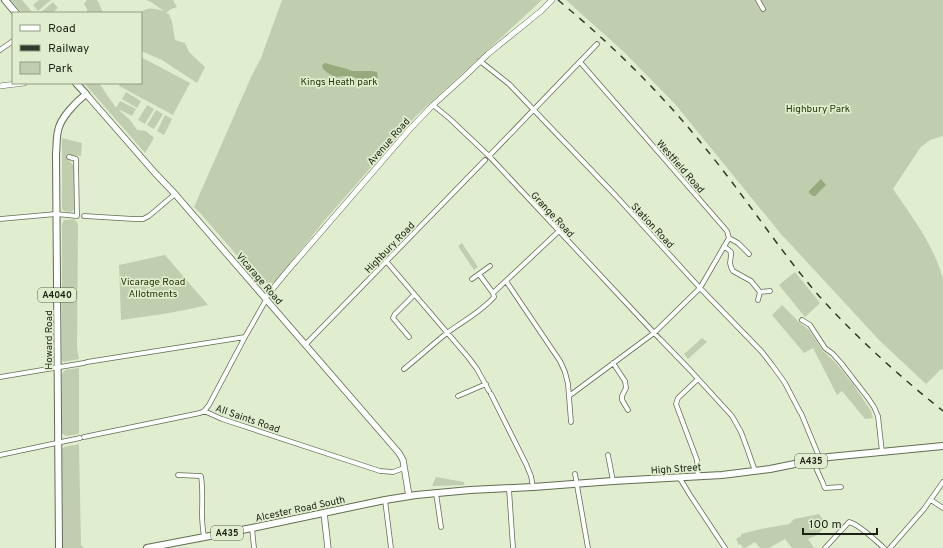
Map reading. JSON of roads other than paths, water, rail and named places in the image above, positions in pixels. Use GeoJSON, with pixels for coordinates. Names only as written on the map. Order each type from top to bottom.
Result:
{"type":"FeatureCollection","features":[{"type":"Feature","properties":{"kind":"main road"},"geometry":{"type":"LineString","coordinates":[[5,0],[15,12]]}},
{"type":"Feature","properties":{"kind":"main road","name":"Vicarage Road"},"geometry":{"type":"LineString","coordinates":[[77,84],[399,453],[403,460],[408,496]]}},
{"type":"Feature","properties":{"kind":"main road","name":"Howard Road"},"geometry":{"type":"LineString","coordinates":[[59,548],[56,154],[58,130],[66,115],[86,94]]}},
{"type":"Feature","properties":{"kind":"main road","name":"High Street"},"geometry":{"type":"LineString","coordinates":[[408,496],[613,481],[722,475],[754,471],[817,459],[943,446]]}},
{"type":"Feature","properties":{"kind":"main road","name":"A435"},"geometry":{"type":"LineString","coordinates":[[385,500],[408,496]]}},
{"type":"Feature","properties":{"kind":"main road","name":"Alcester Road South"},"geometry":{"type":"LineString","coordinates":[[147,548],[172,546],[204,537],[324,514],[385,500]]}},
{"type":"Feature","properties":{"kind":"main road"},"geometry":{"type":"LineString","coordinates":[[324,514],[328,548]]}},
{"type":"Feature","properties":{"kind":"street","name":"Avenue Road"},"geometry":{"type":"LineString","coordinates":[[266,299],[289,269],[409,130],[433,105],[480,61],[541,11],[552,0]]}},
{"type":"Feature","properties":{"kind":"street"},"geometry":{"type":"LineString","coordinates":[[758,0],[763,9]]}},
{"type":"Feature","properties":{"kind":"street"},"geometry":{"type":"LineString","coordinates":[[0,50],[12,42]]}},
{"type":"Feature","properties":{"kind":"street","name":"Highbury Road"},"geometry":{"type":"LineString","coordinates":[[305,345],[597,44]]}},
{"type":"Feature","properties":{"kind":"street","name":"Station Road"},"geometry":{"type":"LineString","coordinates":[[480,61],[509,84],[534,110],[772,365],[801,412],[817,459],[816,469],[824,487],[841,487]]}},
{"type":"Feature","properties":{"kind":"street","name":"Westfield Road"},"geometry":{"type":"LineString","coordinates":[[580,62],[727,231],[729,238]]}},
{"type":"Feature","properties":{"kind":"street"},"geometry":{"type":"LineString","coordinates":[[0,86],[16,84]]}},
{"type":"Feature","properties":{"kind":"street","name":"Grange Road"},"geometry":{"type":"LineString","coordinates":[[433,105],[450,119],[558,231],[732,416],[741,432],[754,471]]}},
{"type":"Feature","properties":{"kind":"street"},"geometry":{"type":"LineString","coordinates":[[0,219],[56,214],[77,216],[76,159],[69,157]]}},
{"type":"Feature","properties":{"kind":"street"},"geometry":{"type":"LineString","coordinates":[[84,216],[143,219],[149,216],[174,194]]}},
{"type":"Feature","properties":{"kind":"street"},"geometry":{"type":"LineString","coordinates":[[493,293],[558,231]]}},
{"type":"Feature","properties":{"kind":"street"},"geometry":{"type":"LineString","coordinates":[[569,396],[654,333],[700,288],[729,238],[738,243],[749,254]]}},
{"type":"Feature","properties":{"kind":"street"},"geometry":{"type":"LineString","coordinates":[[724,246],[731,252],[730,263],[733,271],[751,281],[760,292]]}},
{"type":"Feature","properties":{"kind":"street"},"geometry":{"type":"LineString","coordinates":[[386,261],[477,369],[526,464],[534,487]]}},
{"type":"Feature","properties":{"kind":"street"},"geometry":{"type":"LineString","coordinates":[[472,279],[490,266]]}},
{"type":"Feature","properties":{"kind":"street"},"geometry":{"type":"LineString","coordinates":[[404,369],[447,333],[471,317],[494,297],[493,293],[479,274]]}},
{"type":"Feature","properties":{"kind":"street"},"geometry":{"type":"LineString","coordinates":[[506,281],[560,361],[568,384],[571,422]]}},
{"type":"Feature","properties":{"kind":"street"},"geometry":{"type":"LineString","coordinates":[[760,292],[770,291]]}},
{"type":"Feature","properties":{"kind":"street"},"geometry":{"type":"LineString","coordinates":[[758,300],[760,292]]}},
{"type":"Feature","properties":{"kind":"street"},"geometry":{"type":"LineString","coordinates":[[409,337],[393,318],[395,314],[414,295]]}},
{"type":"Feature","properties":{"kind":"street"},"geometry":{"type":"LineString","coordinates":[[204,411],[266,299]]}},
{"type":"Feature","properties":{"kind":"street"},"geometry":{"type":"LineString","coordinates":[[802,320],[810,325],[825,348],[841,363],[874,407],[878,416],[882,452]]}},
{"type":"Feature","properties":{"kind":"street"},"geometry":{"type":"LineString","coordinates":[[0,377],[245,337]]}},
{"type":"Feature","properties":{"kind":"street"},"geometry":{"type":"LineString","coordinates":[[613,363],[624,381],[626,388],[622,396],[622,400],[628,410]]}},
{"type":"Feature","properties":{"kind":"street"},"geometry":{"type":"LineString","coordinates":[[698,379],[678,398],[676,404],[697,460],[698,477]]}},
{"type":"Feature","properties":{"kind":"street"},"geometry":{"type":"LineString","coordinates":[[458,396],[486,384]]}},
{"type":"Feature","properties":{"kind":"street","name":"All Saints Road"},"geometry":{"type":"LineString","coordinates":[[0,455],[204,411],[380,471],[393,472],[404,468]]}},
{"type":"Feature","properties":{"kind":"street"},"geometry":{"type":"LineString","coordinates":[[608,455],[613,481]]}},
{"type":"Feature","properties":{"kind":"street"},"geometry":{"type":"LineString","coordinates":[[575,474],[588,548]]}},
{"type":"Feature","properties":{"kind":"street"},"geometry":{"type":"LineString","coordinates":[[178,475],[201,476],[204,537]]}},
{"type":"Feature","properties":{"kind":"street"},"geometry":{"type":"LineString","coordinates":[[679,478],[724,548]]}},
{"type":"Feature","properties":{"kind":"street"},"geometry":{"type":"LineString","coordinates":[[890,548],[931,500],[943,482]]}},
{"type":"Feature","properties":{"kind":"street"},"geometry":{"type":"LineString","coordinates":[[509,488],[512,548]]}},
{"type":"Feature","properties":{"kind":"street"},"geometry":{"type":"LineString","coordinates":[[436,493],[441,527]]}},
{"type":"Feature","properties":{"kind":"street"},"geometry":{"type":"LineString","coordinates":[[385,500],[391,546]]}},
{"type":"Feature","properties":{"kind":"street"},"geometry":{"type":"LineString","coordinates":[[931,500],[943,508]]}},
{"type":"Feature","properties":{"kind":"street"},"geometry":{"type":"LineString","coordinates":[[824,548],[849,522],[853,523],[884,548]]}},
{"type":"Feature","properties":{"kind":"street"},"geometry":{"type":"LineString","coordinates":[[252,528],[254,548]]}},
{"type":"Feature","properties":{"kind":"railway"},"geometry":{"type":"LineString","coordinates":[[558,0],[620,55],[678,116],[727,176],[805,279],[833,312],[910,384],[943,411]]}},
{"type":"Feature","properties":{"kind":"park label","name":"Kings Heath park"},"geometry":{"type":"Point","coordinates":[339,81]}},
{"type":"Feature","properties":{"kind":"park label","name":"Highbury Park"},"geometry":{"type":"Point","coordinates":[818,108]}},
{"type":"Feature","properties":{"kind":"park label","name":"Vicarage Road Allotments"},"geometry":{"type":"Point","coordinates":[153,286]}}]}
